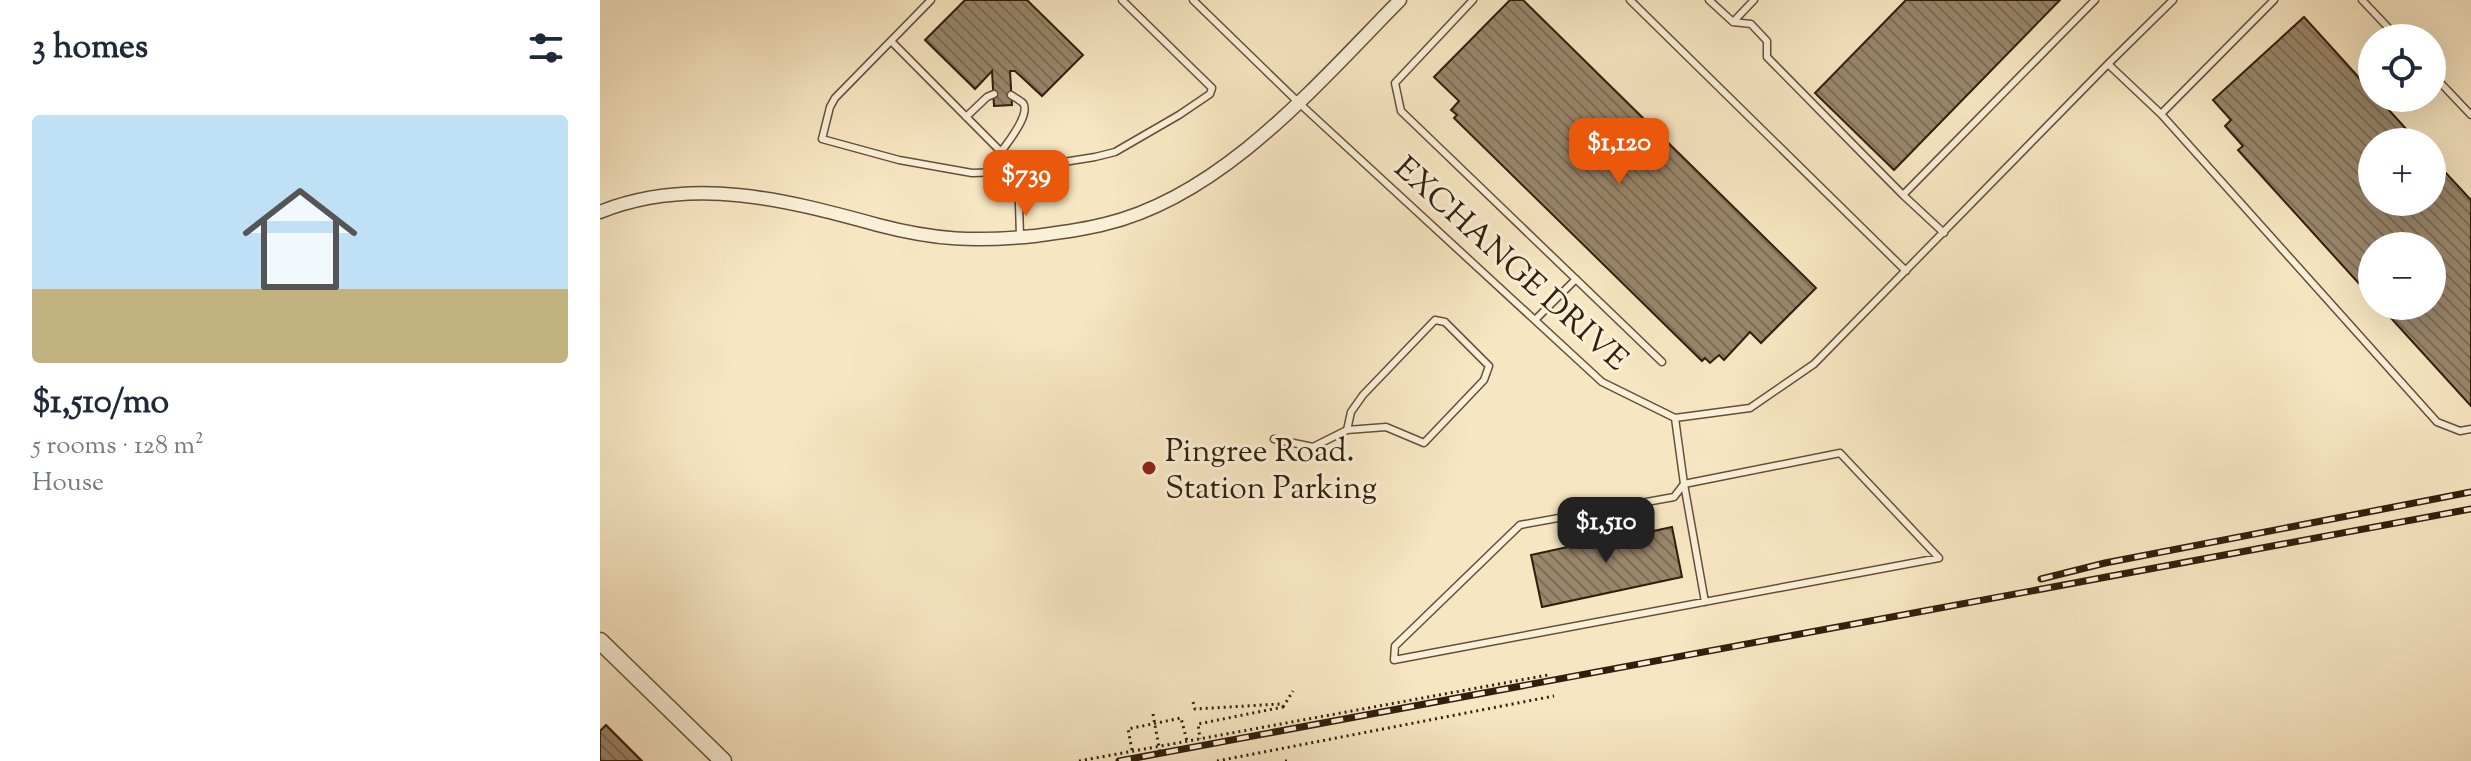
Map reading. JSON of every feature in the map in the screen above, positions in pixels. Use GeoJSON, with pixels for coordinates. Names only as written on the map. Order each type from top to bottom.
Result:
{"type":"FeatureCollection","features":[{"type":"Feature","properties":{"kind":"street"},"geometry":{"type":"LineString","coordinates":[[600,212],[619,204],[667,194],[717,192],[795,202],[898,230],[945,239],[1020,237],[1108,224],[1185,192],[1242,152],[1299,103],[1400,0]]}},
{"type":"Feature","properties":{"kind":"street"},"geometry":{"type":"LineString","coordinates":[[602,646],[723,761]]}},
{"type":"Feature","properties":{"kind":"lane"},"geometry":{"type":"LineString","coordinates":[[931,0],[835,98],[822,139],[899,160],[972,173],[1018,169],[1115,152],[1161,127],[1210,94],[1212,88],[1122,0]]}},
{"type":"Feature","properties":{"kind":"lane","name":"EXCHANGE DRIVE"},"geometry":{"type":"LineString","coordinates":[[1193,0],[1299,103],[1602,382],[1675,418]]}},
{"type":"Feature","properties":{"kind":"lane"},"geometry":{"type":"LineString","coordinates":[[1473,0],[1395,83],[1401,111],[1662,362]]}},
{"type":"Feature","properties":{"kind":"lane"},"geometry":{"type":"LineString","coordinates":[[1630,0],[1906,271]]}},
{"type":"Feature","properties":{"kind":"lane"},"geometry":{"type":"LineString","coordinates":[[1709,0],[1733,22],[1751,24],[1767,41],[1767,57],[1944,233]]}},
{"type":"Feature","properties":{"kind":"lane"},"geometry":{"type":"LineString","coordinates":[[1733,22],[1754,0]]}},
{"type":"Feature","properties":{"kind":"lane"},"geometry":{"type":"LineString","coordinates":[[1903,195],[2095,0]]}},
{"type":"Feature","properties":{"kind":"lane"},"geometry":{"type":"LineString","coordinates":[[1705,602],[1675,418],[1750,408],[1814,364],[2173,0]]}},
{"type":"Feature","properties":{"kind":"lane"},"geometry":{"type":"LineString","coordinates":[[2161,114],[2274,0]]}},
{"type":"Feature","properties":{"kind":"lane"},"geometry":{"type":"LineString","coordinates":[[2362,0],[2385,24]]}},
{"type":"Feature","properties":{"kind":"lane"},"geometry":{"type":"LineString","coordinates":[[891,41],[1018,169],[1020,237]]}},
{"type":"Feature","properties":{"kind":"lane"},"geometry":{"type":"LineString","coordinates":[[2108,64],[2161,114],[2437,422],[2460,431],[2471,429]]}},
{"type":"Feature","properties":{"kind":"lane"},"geometry":{"type":"LineString","coordinates":[[2446,89],[2471,115]]}},
{"type":"Feature","properties":{"kind":"lane"},"geometry":{"type":"LineString","coordinates":[[966,117],[994,94]]}},
{"type":"Feature","properties":{"kind":"lane"},"geometry":{"type":"LineString","coordinates":[[1001,152],[1024,115],[1022,102],[1011,95]]}},
{"type":"Feature","properties":{"kind":"lane"},"geometry":{"type":"LineString","coordinates":[[1535,320],[1576,279]]}},
{"type":"Feature","properties":{"kind":"lane"},"geometry":{"type":"LineString","coordinates":[[1274,439],[1313,447],[1347,430],[1386,427],[1424,443],[1484,380],[1489,366],[1445,322],[1435,320],[1363,395],[1351,412],[1347,430]]}},
{"type":"Feature","properties":{"kind":"lane"},"geometry":{"type":"LineString","coordinates":[[1840,453],[1939,558],[1394,660],[1395,646],[1520,525],[1674,497],[1684,484],[1840,453]]}},
{"type":"Feature","properties":{"kind":"path"},"geometry":{"type":"LineString","coordinates":[[1079,761],[1548,675]]}},
{"type":"Feature","properties":{"kind":"path"},"geometry":{"type":"LineString","coordinates":[[1200,739],[1198,724],[1283,707],[1293,691]]}},
{"type":"Feature","properties":{"kind":"path"},"geometry":{"type":"LineString","coordinates":[[1217,761],[1554,696]]}},
{"type":"Feature","properties":{"kind":"path"},"geometry":{"type":"LineString","coordinates":[[1193,702],[1195,709],[1280,704],[1283,707]]}},
{"type":"Feature","properties":{"kind":"path"},"geometry":{"type":"LineString","coordinates":[[1153,714],[1160,753]]}},
{"type":"Feature","properties":{"kind":"path"},"geometry":{"type":"LineString","coordinates":[[1132,751],[1128,729],[1181,718],[1187,741]]}},
{"type":"Feature","properties":{"kind":"building"},"geometry":{"type":"Polygon","coordinates":[[[965,0],[1027,0],[1083,55],[1042,96],[1015,71],[1010,71],[1012,105],[994,106],[992,71],[975,89],[925,40],[965,0]]]}},
{"type":"Feature","properties":{"kind":"building"},"geometry":{"type":"Polygon","coordinates":[[[1510,0],[1523,0],[1816,288],[1761,343],[1750,332],[1724,360],[1719,355],[1710,363],[1705,358],[1702,361],[1454,118],[1457,115],[1451,110],[1459,101],[1434,77],[1510,0]]]}},
{"type":"Feature","properties":{"kind":"building"},"geometry":{"type":"Polygon","coordinates":[[[1906,0],[2060,0],[1894,170],[1815,93],[1906,0]]]}},
{"type":"Feature","properties":{"kind":"building"},"geometry":{"type":"Polygon","coordinates":[[[2304,17],[2358,77],[2358,112],[2391,112],[2405,128],[2358,128],[2358,216],[2446,216],[2446,173],[2471,200],[2471,406],[2393,320],[2446,320],[2446,232],[2358,232],[2358,283],[2238,150],[2243,146],[2225,126],[2231,120],[2213,100],[2304,17]]]}},
{"type":"Feature","properties":{"kind":"building"},"geometry":{"type":"Polygon","coordinates":[[[1614,527],[1617,539],[1672,527],[1682,577],[1542,607],[1531,555],[1586,543],[1584,533],[1614,527]]]}},
{"type":"Feature","properties":{"kind":"building"},"geometry":{"type":"Polygon","coordinates":[[[606,725],[642,761],[600,761],[600,731],[606,725]]]}},
{"type":"Feature","properties":{"kind":"railway"},"geometry":{"type":"LineString","coordinates":[[2041,579],[2105,563],[2471,492]]}},
{"type":"Feature","properties":{"kind":"railway"},"geometry":{"type":"LineString","coordinates":[[1119,761],[2471,509]]}},
{"type":"Feature","properties":{"kind":"place","name":"Pingree Road. Station Parking"},"geometry":{"type":"Point","coordinates":[1149,468]}}]}
